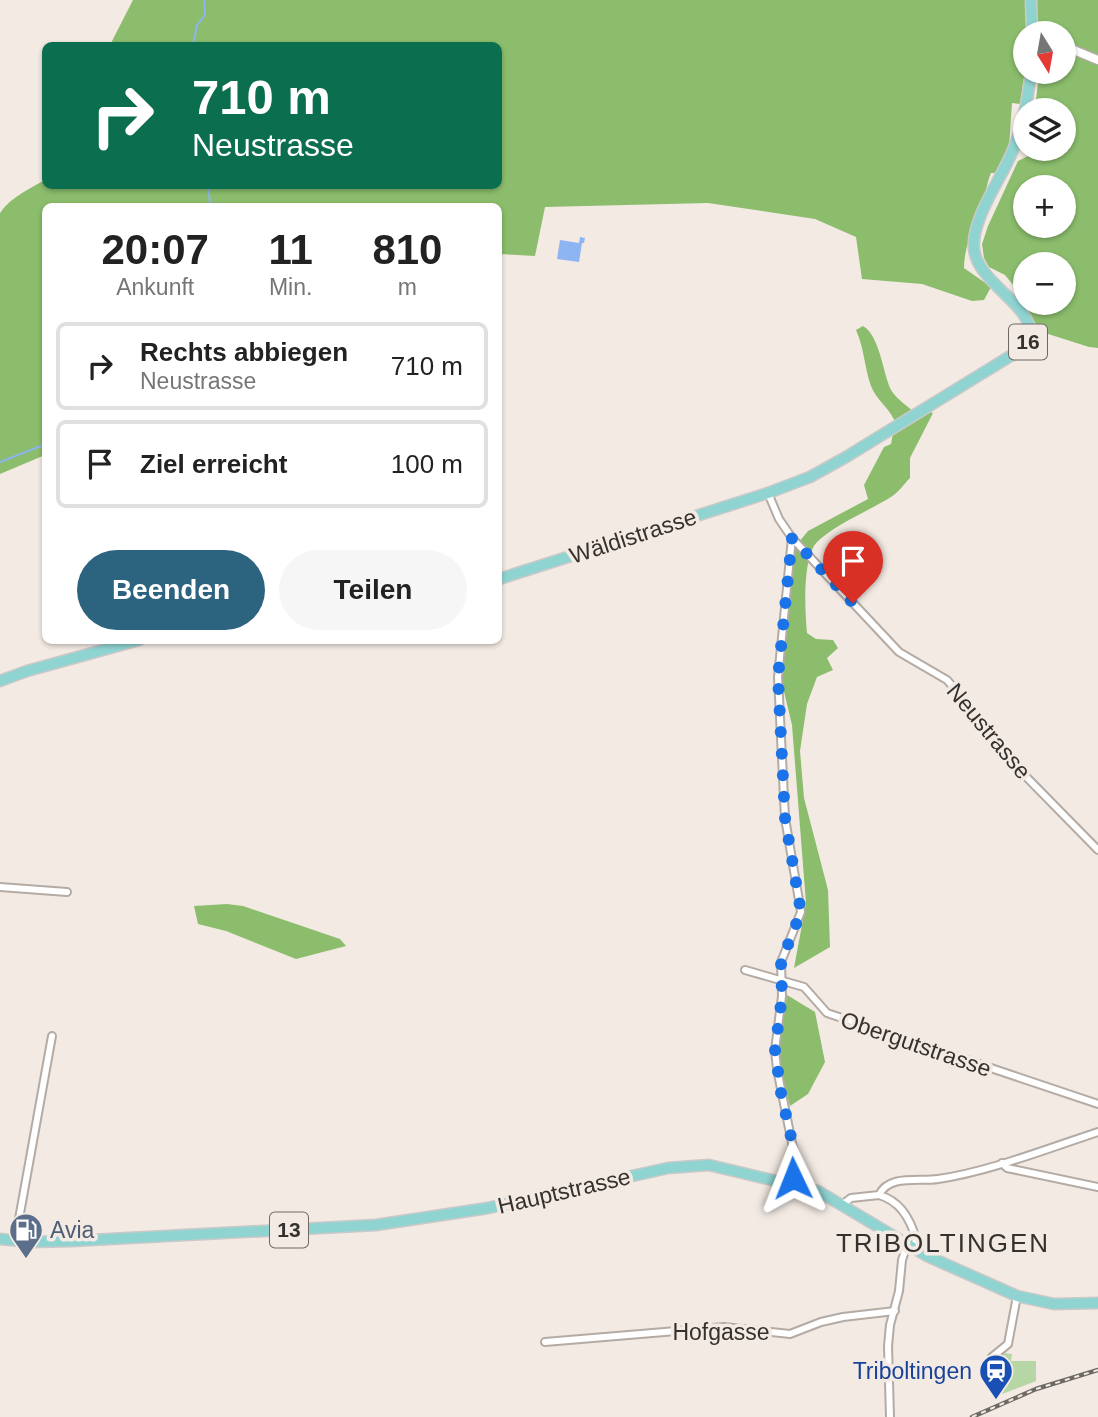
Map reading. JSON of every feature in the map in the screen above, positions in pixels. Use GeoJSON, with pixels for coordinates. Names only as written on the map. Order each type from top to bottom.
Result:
{"type":"FeatureCollection","features":[{"type":"Feature","properties":{"kind":"main road"},"geometry":{"type":"LineString","coordinates":[[1031,0],[1032,21]]}},
{"type":"Feature","properties":{"kind":"main road","name":"16"},"geometry":{"type":"LineString","coordinates":[[768,493],[810,477],[846,457],[1016,354],[1027,343],[1031,332],[1028,321],[983,270],[974,249],[979,220],[1006,167],[1021,127],[1029,84]]}},
{"type":"Feature","properties":{"kind":"main road","name":"Wäldistrasse"},"geometry":{"type":"LineString","coordinates":[[502,578],[768,493]]}},
{"type":"Feature","properties":{"kind":"main road"},"geometry":{"type":"LineString","coordinates":[[0,681],[125,644]]}},
{"type":"Feature","properties":{"kind":"main road","name":"Hauptstrasse"},"geometry":{"type":"LineString","coordinates":[[0,1239],[60,1241],[376,1225],[488,1209],[682,1166],[720,1167],[818,1191],[910,1247],[1017,1296],[1054,1304],[1098,1303]]}},
{"type":"Feature","properties":{"kind":"street"},"geometry":{"type":"LineString","coordinates":[[1076,51],[1098,60]]}},
{"type":"Feature","properties":{"kind":"street","name":"Neustrasse"},"geometry":{"type":"LineString","coordinates":[[768,493],[779,519],[806,552],[899,652],[947,680],[962,697],[992,742],[1098,850]]}},
{"type":"Feature","properties":{"kind":"street"},"geometry":{"type":"LineString","coordinates":[[792,1183],[794,1150],[775,1050],[782,957],[801,912],[785,818],[778,677],[795,540]]}},
{"type":"Feature","properties":{"kind":"street"},"geometry":{"type":"LineString","coordinates":[[0,887],[67,892]]}},
{"type":"Feature","properties":{"kind":"street","name":"Obergutstrasse"},"geometry":{"type":"LineString","coordinates":[[745,970],[804,987],[827,1013],[1098,1104]]}},
{"type":"Feature","properties":{"kind":"street"},"geometry":{"type":"LineString","coordinates":[[15,1241],[52,1036]]}},
{"type":"Feature","properties":{"kind":"street"},"geometry":{"type":"LineString","coordinates":[[879,1195],[882,1189],[900,1181],[935,1180],[1003,1163],[1098,1132]]}},
{"type":"Feature","properties":{"kind":"street"},"geometry":{"type":"LineString","coordinates":[[1003,1163],[1007,1168],[1098,1187]]}},
{"type":"Feature","properties":{"kind":"street"},"geometry":{"type":"LineString","coordinates":[[843,1204],[851,1198],[879,1195],[892,1201],[907,1216],[916,1237],[914,1245],[906,1248],[902,1260],[888,1346],[890,1417]]}},
{"type":"Feature","properties":{"kind":"street"},"geometry":{"type":"LineString","coordinates":[[994,1380],[992,1357],[1008,1344],[1017,1296]]}},
{"type":"Feature","properties":{"kind":"street","name":"Hofgasse"},"geometry":{"type":"LineString","coordinates":[[545,1342],[724,1327],[790,1334],[843,1317],[895,1311]]}},
{"type":"Feature","properties":{"kind":"green space"},"geometry":{"type":"Polygon","coordinates":[[[133,0],[1027,0],[1026,21],[1013,21],[1013,84],[1023,84],[1021,98],[1013,98],[1009,147],[997,173],[991,173],[965,258],[964,268],[991,287],[984,300],[972,301],[922,284],[862,279],[856,237],[815,219],[708,203],[545,207],[535,256],[502,254],[502,203],[42,203],[42,456],[0,474],[0,213],[9,202],[42,182],[42,189],[502,189],[502,42],[112,42],[133,0]]]}},
{"type":"Feature","properties":{"kind":"green space"},"geometry":{"type":"Polygon","coordinates":[[[1036,0],[1098,0],[1098,55],[1076,47],[1076,21],[1037,20],[1036,0]]]}},
{"type":"Feature","properties":{"kind":"green space"},"geometry":{"type":"Polygon","coordinates":[[[1076,56],[1098,64],[1098,348],[1042,332],[1029,315],[1076,315],[1076,252],[1013,252],[1013,285],[1005,275],[989,267],[984,258],[982,244],[988,226],[1018,161],[1076,161],[1076,98],[1036,98],[1038,84],[1076,84],[1076,56]]]}},
{"type":"Feature","properties":{"kind":"green space"},"geometry":{"type":"Polygon","coordinates":[[[863,326],[877,345],[892,391],[914,412],[896,424],[871,386],[856,330],[863,326]]]}},
{"type":"Feature","properties":{"kind":"green space"},"geometry":{"type":"Polygon","coordinates":[[[930,412],[933,413],[910,458],[910,478],[891,497],[824,536],[812,550],[809,560],[806,586],[807,633],[816,639],[833,640],[838,648],[827,658],[833,670],[817,677],[807,704],[800,751],[804,798],[828,890],[830,947],[794,968],[806,903],[792,725],[781,679],[794,548],[808,531],[868,499],[864,485],[884,447],[891,444],[893,433],[930,412]]]}},
{"type":"Feature","properties":{"kind":"green space"},"geometry":{"type":"Polygon","coordinates":[[[194,906],[243,906],[340,939],[346,946],[296,959],[226,931],[198,924],[194,906]]]}},
{"type":"Feature","properties":{"kind":"green space"},"geometry":{"type":"Polygon","coordinates":[[[787,995],[815,1012],[825,1062],[808,1094],[790,1106],[778,1061],[778,1044],[787,995]]]}},
{"type":"Feature","properties":{"kind":"green space"},"geometry":{"type":"Polygon","coordinates":[[[1004,1353],[1012,1354],[1011,1361],[1036,1361],[1036,1381],[1002,1394],[996,1361],[999,1361],[999,1357],[1004,1353]]]}},
{"type":"Feature","properties":{"kind":"water"},"geometry":{"type":"Polygon","coordinates":[[[580,237],[585,238],[579,262],[557,259],[560,240],[579,243],[580,237]]]}},
{"type":"Feature","properties":{"kind":"waterway"},"geometry":{"type":"LineString","coordinates":[[194,42],[197,25],[205,15],[204,0]]}},
{"type":"Feature","properties":{"kind":"waterway"},"geometry":{"type":"LineString","coordinates":[[208,189],[210,203]]}},
{"type":"Feature","properties":{"kind":"waterway"},"geometry":{"type":"LineString","coordinates":[[0,462],[42,446]]}},
{"type":"Feature","properties":{"kind":"waterway"},"geometry":{"type":"LineString","coordinates":[[891,1348],[893,1325]]}},
{"type":"Feature","properties":{"kind":"railway"},"geometry":{"type":"LineString","coordinates":[[972,1417],[1036,1389],[1098,1370]]}},
{"type":"Feature","properties":{"kind":"place","name":"Avia"},"geometry":{"type":"Point","coordinates":[26,1260]}},
{"type":"Feature","properties":{"kind":"place","name":"Triboltingen"},"geometry":{"type":"Point","coordinates":[996,1401]}},
{"type":"Feature","properties":{"kind":"district","name":"TRIBOLTINGEN"},"geometry":{"type":"Point","coordinates":[943,1243]}},
{"type":"Feature","properties":{"kind":"route"},"geometry":{"type":"LineString","coordinates":[[793,1178],[794,1150],[781,1093],[775,1050],[782,996],[781,962],[801,912],[785,818],[778,677],[792,538],[853,603]]}}]}
